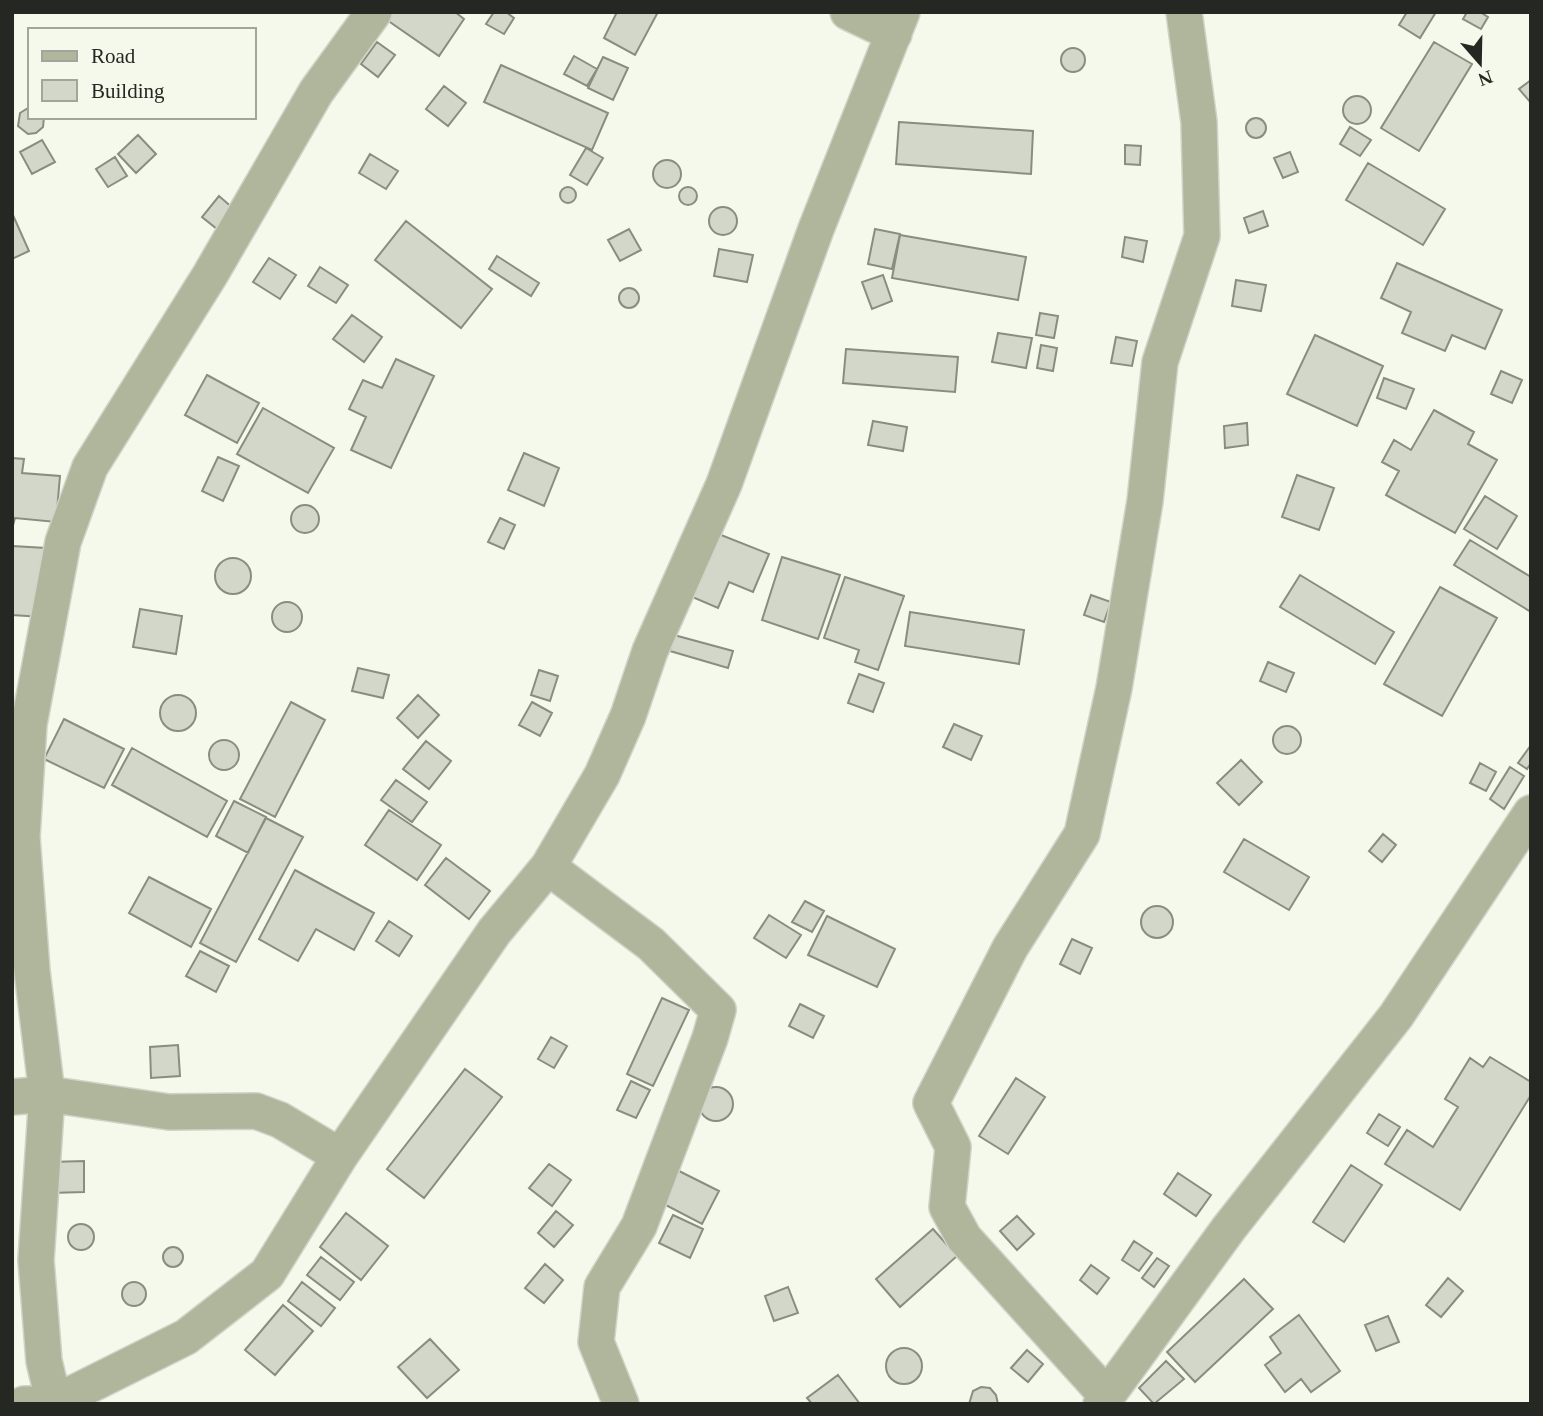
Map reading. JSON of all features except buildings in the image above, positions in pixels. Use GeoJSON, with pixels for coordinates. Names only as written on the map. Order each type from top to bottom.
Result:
{"type":"FeatureCollection","features":[{"type":"Feature","properties":{"kind":"street"},"geometry":{"type":"LineString","coordinates":[[54,1404],[44,1361],[36,1260],[47,1094],[32,971],[22,837],[29,724],[63,542],[90,467],[211,275],[316,92],[374,12]]}},
{"type":"Feature","properties":{"kind":"street"},"geometry":{"type":"LineString","coordinates":[[24,1404],[54,1404],[186,1337],[267,1274],[340,1156],[494,932],[548,867],[602,775],[628,716],[650,652],[724,484],[816,229],[898,23],[848,12]]}},
{"type":"Feature","properties":{"kind":"street"},"geometry":{"type":"LineString","coordinates":[[1184,12],[1199,122],[1202,236],[1160,362],[1143,515],[1114,688],[1082,834],[1010,948],[931,1103],[953,1147],[947,1207],[964,1238],[1104,1400],[1229,1228],[1396,1016],[1531,813]]}},
{"type":"Feature","properties":{"kind":"street"},"geometry":{"type":"LineString","coordinates":[[548,867],[652,944],[718,1010],[710,1038],[639,1226],[602,1287],[596,1342],[621,1404]]}},
{"type":"Feature","properties":{"kind":"street"},"geometry":{"type":"LineString","coordinates":[[12,1097],[47,1094],[169,1112],[256,1111],[280,1119],[340,1156]]}}]}
